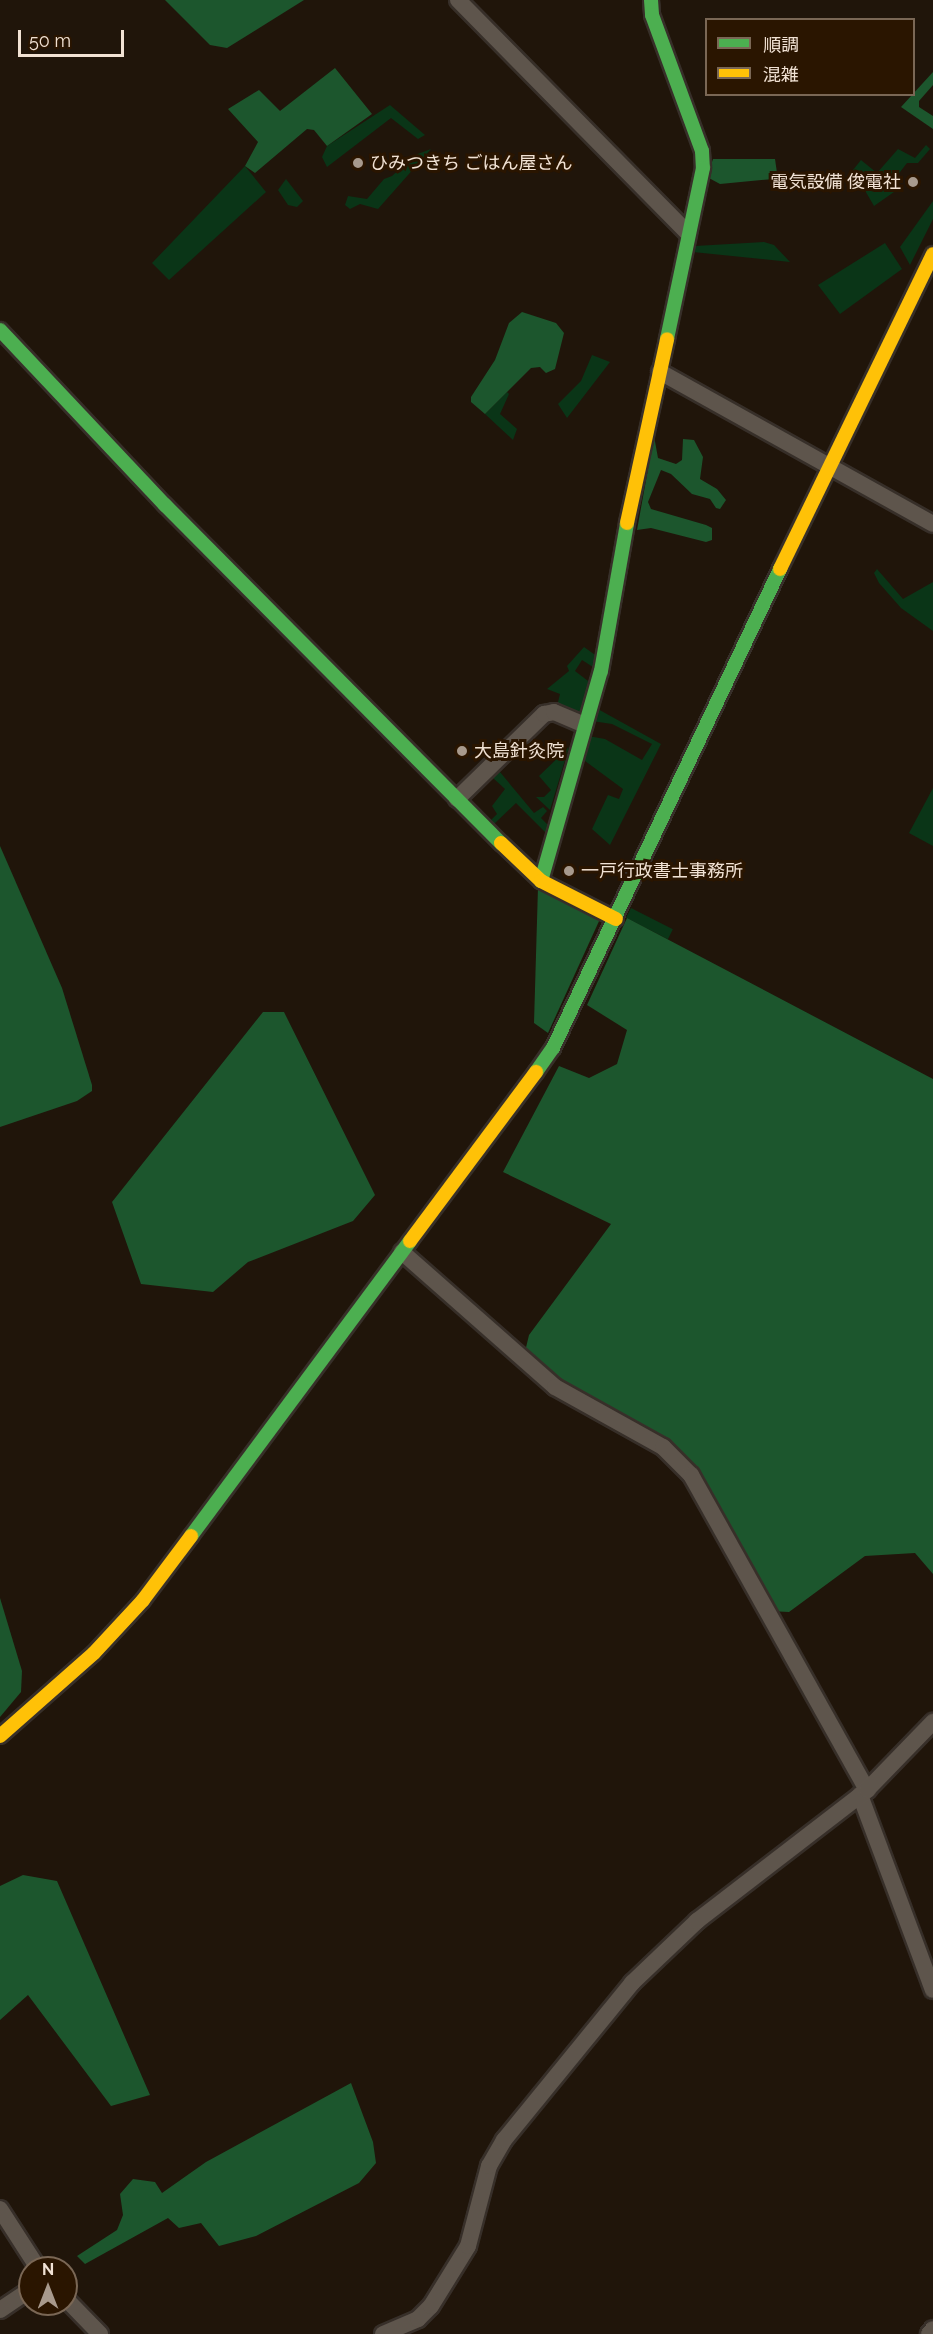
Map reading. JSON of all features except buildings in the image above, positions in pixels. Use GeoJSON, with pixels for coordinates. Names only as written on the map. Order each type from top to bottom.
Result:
{"type":"FeatureCollection","features":[{"type":"Feature","properties":{"kind":"street"},"geometry":{"type":"LineString","coordinates":[[458,0],[688,233]]}},
{"type":"Feature","properties":{"kind":"street"},"geometry":{"type":"LineString","coordinates":[[541,881],[600,671],[610,605],[703,168],[702,151],[652,15],[651,0]]}},
{"type":"Feature","properties":{"kind":"street"},"geometry":{"type":"LineString","coordinates":[[0,1736],[94,1653],[143,1600],[553,1048],[616,919],[702,729],[933,254]]}},
{"type":"Feature","properties":{"kind":"street"},"geometry":{"type":"LineString","coordinates":[[0,330],[165,505],[541,881],[616,919]]}},
{"type":"Feature","properties":{"kind":"street"},"geometry":{"type":"LineString","coordinates":[[660,372],[933,524]]}},
{"type":"Feature","properties":{"kind":"street"},"geometry":{"type":"LineString","coordinates":[[457,799],[544,714],[554,712],[584,724]]}},
{"type":"Feature","properties":{"kind":"street"},"geometry":{"type":"LineString","coordinates":[[402,1252],[555,1387],[663,1447],[691,1475],[863,1793],[933,1990]]}},
{"type":"Feature","properties":{"kind":"street"},"geometry":{"type":"LineString","coordinates":[[383,2334],[418,2319],[430,2306],[468,2246],[489,2166],[514,2123],[632,1983],[697,1921],[863,1793],[933,1722]]}},
{"type":"Feature","properties":{"kind":"street"},"geometry":{"type":"LineString","coordinates":[[0,2209],[30,2256]]}},
{"type":"Feature","properties":{"kind":"street"},"geometry":{"type":"LineString","coordinates":[[0,2310],[18,2298]]}},
{"type":"Feature","properties":{"kind":"street"},"geometry":{"type":"LineString","coordinates":[[78,2311],[100,2334]]}},
{"type":"Feature","properties":{"kind":"street"},"geometry":{"type":"LineString","coordinates":[[928,2334],[933,2329]]}},
{"type":"Feature","properties":{"kind":"green space"},"geometry":{"type":"Polygon","coordinates":[[[165,0],[304,0],[227,48],[210,45],[165,0]]]}},
{"type":"Feature","properties":{"kind":"green space"},"geometry":{"type":"Polygon","coordinates":[[[335,68],[372,114],[327,146],[314,130],[307,129],[255,173],[245,166],[258,142],[228,109],[259,90],[280,111],[335,68]]]}},
{"type":"Feature","properties":{"kind":"green space"},"geometry":{"type":"Polygon","coordinates":[[[933,72],[933,85],[919,101],[919,107],[933,116],[933,129],[901,107],[911,96],[915,96],[915,92],[933,72]]]}},
{"type":"Feature","properties":{"kind":"green space"},"geometry":{"type":"Polygon","coordinates":[[[390,105],[425,135],[418,139],[391,118],[327,167],[322,157],[327,146],[390,105]]]}},
{"type":"Feature","properties":{"kind":"green space"},"geometry":{"type":"Polygon","coordinates":[[[926,145],[930,149],[918,163],[907,163],[890,185],[894,192],[874,206],[853,170],[861,160],[877,173],[898,149],[915,158],[926,145]]]}},
{"type":"Feature","properties":{"kind":"green space"},"geometry":{"type":"Polygon","coordinates":[[[431,149],[378,209],[360,204],[350,209],[345,205],[348,196],[367,199],[384,179],[392,176],[415,155],[431,149]]]}},
{"type":"Feature","properties":{"kind":"green space"},"geometry":{"type":"Polygon","coordinates":[[[713,159],[775,159],[777,173],[773,179],[720,184],[707,177],[713,159]]]}},
{"type":"Feature","properties":{"kind":"green space"},"geometry":{"type":"Polygon","coordinates":[[[245,166],[266,192],[169,280],[152,263],[245,166]]]}},
{"type":"Feature","properties":{"kind":"green space"},"geometry":{"type":"Polygon","coordinates":[[[286,179],[303,201],[297,207],[288,205],[278,190],[286,179]]]}},
{"type":"Feature","properties":{"kind":"green space"},"geometry":{"type":"Polygon","coordinates":[[[933,201],[933,219],[910,265],[900,247],[933,201]]]}},
{"type":"Feature","properties":{"kind":"green space"},"geometry":{"type":"Polygon","coordinates":[[[764,242],[774,245],[790,262],[693,252],[695,246],[764,242]]]}},
{"type":"Feature","properties":{"kind":"green space"},"geometry":{"type":"Polygon","coordinates":[[[885,243],[902,269],[840,314],[818,285],[885,243]]]}},
{"type":"Feature","properties":{"kind":"green space"},"geometry":{"type":"Polygon","coordinates":[[[522,312],[556,323],[564,333],[555,369],[546,373],[540,367],[531,368],[485,414],[471,402],[471,397],[495,360],[509,323],[522,312]]]}},
{"type":"Feature","properties":{"kind":"green space"},"geometry":{"type":"Polygon","coordinates":[[[592,355],[610,362],[567,418],[558,404],[581,381],[592,355]]]}},
{"type":"Feature","properties":{"kind":"green space"},"geometry":{"type":"Polygon","coordinates":[[[507,392],[509,394],[500,414],[517,429],[513,440],[485,414],[507,392]]]}},
{"type":"Feature","properties":{"kind":"green space"},"geometry":{"type":"Polygon","coordinates":[[[654,436],[658,458],[676,464],[682,460],[683,439],[694,440],[703,457],[700,479],[717,489],[726,500],[720,509],[716,508],[710,499],[692,494],[671,474],[661,470],[648,502],[651,509],[712,528],[712,540],[706,542],[651,528],[637,530],[654,436]]]}},
{"type":"Feature","properties":{"kind":"green space"},"geometry":{"type":"Polygon","coordinates":[[[877,569],[903,599],[933,582],[933,631],[901,608],[879,583],[874,573],[877,569]]]}},
{"type":"Feature","properties":{"kind":"green space"},"geometry":{"type":"Polygon","coordinates":[[[584,647],[598,657],[596,669],[582,660],[575,671],[592,684],[579,713],[573,713],[557,706],[560,694],[547,689],[569,671],[567,666],[584,647]]]}},
{"type":"Feature","properties":{"kind":"green space"},"geometry":{"type":"Polygon","coordinates":[[[596,708],[661,744],[610,845],[592,829],[608,795],[619,799],[623,789],[581,758],[588,736],[605,739],[642,760],[652,744],[612,724],[592,721],[596,708]]]}},
{"type":"Feature","properties":{"kind":"green space"},"geometry":{"type":"Polygon","coordinates":[[[569,747],[550,810],[536,797],[544,797],[551,790],[539,776],[569,747]]]}},
{"type":"Feature","properties":{"kind":"green space"},"geometry":{"type":"Polygon","coordinates":[[[500,772],[534,813],[543,807],[547,811],[541,818],[548,825],[547,834],[516,803],[493,825],[490,821],[497,814],[492,806],[505,789],[493,778],[500,772]]]}},
{"type":"Feature","properties":{"kind":"green space"},"geometry":{"type":"Polygon","coordinates":[[[933,788],[933,846],[909,833],[933,788]]]}},
{"type":"Feature","properties":{"kind":"green space"},"geometry":{"type":"Polygon","coordinates":[[[0,846],[62,988],[92,1091],[77,1101],[0,1127],[0,846]]]}},
{"type":"Feature","properties":{"kind":"green space"},"geometry":{"type":"Polygon","coordinates":[[[538,887],[600,919],[548,1033],[534,1023],[538,887]]]}},
{"type":"Feature","properties":{"kind":"green space"},"geometry":{"type":"Polygon","coordinates":[[[631,908],[673,929],[668,939],[626,918],[631,908]]]}},
{"type":"Feature","properties":{"kind":"green space"},"geometry":{"type":"Polygon","coordinates":[[[627,918],[933,1079],[933,1574],[915,1553],[865,1556],[789,1612],[769,1611],[691,1475],[523,1360],[529,1335],[611,1224],[503,1172],[559,1066],[589,1078],[617,1064],[627,1030],[587,1005],[627,918]]]}},
{"type":"Feature","properties":{"kind":"green space"},"geometry":{"type":"Polygon","coordinates":[[[263,1012],[284,1012],[375,1195],[353,1221],[248,1262],[213,1292],[141,1284],[112,1202],[263,1012]]]}},
{"type":"Feature","properties":{"kind":"green space"},"geometry":{"type":"Polygon","coordinates":[[[0,1598],[22,1671],[21,1692],[0,1717],[0,1598]]]}},
{"type":"Feature","properties":{"kind":"green space"},"geometry":{"type":"Polygon","coordinates":[[[23,1875],[57,1881],[150,2095],[111,2106],[28,1995],[0,2020],[0,1886],[23,1875]]]}},
{"type":"Feature","properties":{"kind":"green space"},"geometry":{"type":"Polygon","coordinates":[[[351,2083],[373,2142],[376,2163],[359,2183],[256,2236],[219,2246],[201,2223],[179,2228],[168,2218],[85,2264],[77,2256],[117,2230],[123,2215],[120,2194],[133,2179],[155,2182],[162,2193],[206,2162],[351,2083]]]}},
{"type":"Feature","properties":{"kind":"traffic: fast"},"geometry":{"type":"LineString","coordinates":[[651,0],[652,15],[702,151],[703,168],[667,339]]}},
{"type":"Feature","properties":{"kind":"traffic: fast"},"geometry":{"type":"LineString","coordinates":[[0,330],[165,505],[501,843]]}},
{"type":"Feature","properties":{"kind":"traffic: fast"},"geometry":{"type":"LineString","coordinates":[[541,881],[601,671],[627,523]]}},
{"type":"Feature","properties":{"kind":"traffic: fast"},"geometry":{"type":"LineString","coordinates":[[536,1072],[553,1048],[780,569]]}},
{"type":"Feature","properties":{"kind":"traffic: fast"},"geometry":{"type":"LineString","coordinates":[[191,1536],[410,1241]]}},
{"type":"Feature","properties":{"kind":"traffic: slow"},"geometry":{"type":"LineString","coordinates":[[780,569],[933,254]]}},
{"type":"Feature","properties":{"kind":"traffic: slow"},"geometry":{"type":"LineString","coordinates":[[627,523],[667,339]]}},
{"type":"Feature","properties":{"kind":"traffic: slow"},"geometry":{"type":"LineString","coordinates":[[501,843],[541,881],[616,919]]}},
{"type":"Feature","properties":{"kind":"traffic: slow"},"geometry":{"type":"LineString","coordinates":[[410,1241],[536,1072]]}},
{"type":"Feature","properties":{"kind":"traffic: slow"},"geometry":{"type":"LineString","coordinates":[[0,1736],[94,1653],[143,1600],[191,1536]]}},
{"type":"Feature","properties":{"kind":"place","name":"ひみつきち ごはん屋さん"},"geometry":{"type":"Point","coordinates":[358,163]}},
{"type":"Feature","properties":{"kind":"place","name":"電気設備 俊電社"},"geometry":{"type":"Point","coordinates":[913,182]}},
{"type":"Feature","properties":{"kind":"place","name":"大島針灸院"},"geometry":{"type":"Point","coordinates":[462,751]}},
{"type":"Feature","properties":{"kind":"place","name":"一戸行政書士事務所"},"geometry":{"type":"Point","coordinates":[569,871]}}]}
